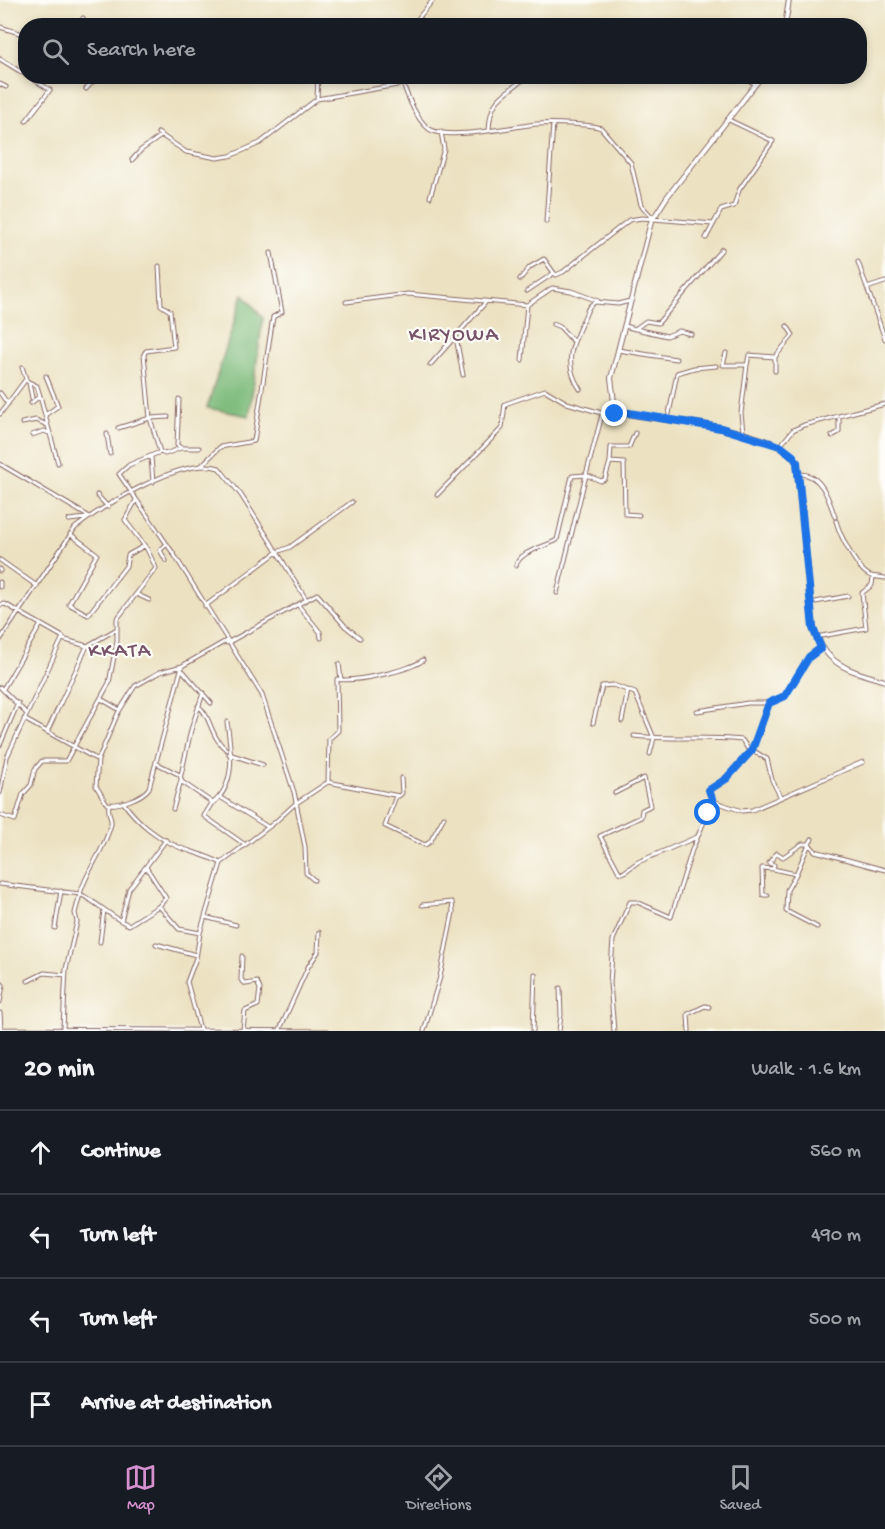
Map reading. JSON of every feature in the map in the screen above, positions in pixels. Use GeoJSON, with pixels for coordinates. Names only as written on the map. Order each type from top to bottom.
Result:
{"type":"FeatureCollection","features":[{"type":"Feature","properties":{"kind":"street"},"geometry":{"type":"LineString","coordinates":[[418,18],[433,0]]}},
{"type":"Feature","properties":{"kind":"street"},"geometry":{"type":"LineString","coordinates":[[786,18],[789,0]]}},
{"type":"Feature","properties":{"kind":"street"},"geometry":{"type":"LineString","coordinates":[[0,27],[18,33]]}},
{"type":"Feature","properties":{"kind":"street"},"geometry":{"type":"LineString","coordinates":[[0,60],[18,71]]}},
{"type":"Feature","properties":{"kind":"street"},"geometry":{"type":"LineString","coordinates":[[0,84],[6,87]]}},
{"type":"Feature","properties":{"kind":"street"},"geometry":{"type":"LineString","coordinates":[[26,121],[50,90],[40,84]]}},
{"type":"Feature","properties":{"kind":"street"},"geometry":{"type":"LineString","coordinates":[[86,89],[91,84]]}},
{"type":"Feature","properties":{"kind":"street"},"geometry":{"type":"LineString","coordinates":[[317,99],[318,84]]}},
{"type":"Feature","properties":{"kind":"street"},"geometry":{"type":"LineString","coordinates":[[132,160],[160,134],[186,152],[217,158],[230,156],[260,144],[317,99],[403,84],[416,112],[426,126],[441,132],[489,131],[553,124],[596,127],[609,135],[631,163],[641,205],[653,219]]}},
{"type":"Feature","properties":{"kind":"street"},"geometry":{"type":"LineString","coordinates":[[489,131],[491,110],[499,97],[517,84]]}},
{"type":"Feature","properties":{"kind":"street"},"geometry":{"type":"LineString","coordinates":[[629,413],[619,408],[612,397],[611,378],[653,219],[756,84]]}},
{"type":"Feature","properties":{"kind":"street"},"geometry":{"type":"LineString","coordinates":[[706,238],[721,210],[734,206],[739,190],[773,141],[729,120]]}},
{"type":"Feature","properties":{"kind":"street"},"geometry":{"type":"LineString","coordinates":[[546,222],[553,124]]}},
{"type":"Feature","properties":{"kind":"street"},"geometry":{"type":"LineString","coordinates":[[430,196],[444,149],[441,132]]}},
{"type":"Feature","properties":{"kind":"street"},"geometry":{"type":"LineString","coordinates":[[527,291],[554,273],[556,275],[563,272],[622,223],[633,218],[713,224]]}},
{"type":"Feature","properties":{"kind":"street"},"geometry":{"type":"LineString","coordinates":[[635,329],[646,321],[658,323],[722,249]]}},
{"type":"Feature","properties":{"kind":"street"},"geometry":{"type":"LineString","coordinates":[[200,466],[220,447],[254,441],[273,317],[282,312],[271,253]]}},
{"type":"Feature","properties":{"kind":"street"},"geometry":{"type":"LineString","coordinates":[[520,279],[530,267],[544,259],[554,273]]}},
{"type":"Feature","properties":{"kind":"street"},"geometry":{"type":"LineString","coordinates":[[858,262],[885,339]]}},
{"type":"Feature","properties":{"kind":"street"},"geometry":{"type":"LineString","coordinates":[[159,266],[161,305],[168,307],[170,311],[174,347],[146,351],[144,354],[150,418],[160,452]]}},
{"type":"Feature","properties":{"kind":"street"},"geometry":{"type":"LineString","coordinates":[[867,288],[885,282]]}},
{"type":"Feature","properties":{"kind":"street"},"geometry":{"type":"LineString","coordinates":[[346,302],[408,294],[485,303],[526,305],[552,288],[571,291],[598,301],[618,304],[632,301]]}},
{"type":"Feature","properties":{"kind":"street"},"geometry":{"type":"LineString","coordinates":[[580,389],[573,372],[572,340],[588,306],[598,301]]}},
{"type":"Feature","properties":{"kind":"street"},"geometry":{"type":"LineString","coordinates":[[430,365],[485,303]]}},
{"type":"Feature","properties":{"kind":"street"},"geometry":{"type":"LineString","coordinates":[[522,360],[526,305]]}},
{"type":"Feature","properties":{"kind":"street"},"geometry":{"type":"LineString","coordinates":[[553,324],[560,327],[572,340]]}},
{"type":"Feature","properties":{"kind":"street"},"geometry":{"type":"LineString","coordinates":[[625,326],[667,336],[679,331],[691,334]]}},
{"type":"Feature","properties":{"kind":"street"},"geometry":{"type":"LineString","coordinates":[[747,364],[748,355],[775,357],[793,335],[787,326]]}},
{"type":"Feature","properties":{"kind":"street"},"geometry":{"type":"LineString","coordinates":[[456,337],[463,375]]}},
{"type":"Feature","properties":{"kind":"street"},"geometry":{"type":"LineString","coordinates":[[618,350],[676,359]]}},
{"type":"Feature","properties":{"kind":"street"},"geometry":{"type":"LineString","coordinates":[[726,353],[723,365],[747,365],[741,413],[743,432]]}},
{"type":"Feature","properties":{"kind":"street"},"geometry":{"type":"LineString","coordinates":[[668,419],[677,373],[694,368],[716,366]]}},
{"type":"Feature","properties":{"kind":"street"},"geometry":{"type":"LineString","coordinates":[[22,367],[27,380],[32,385],[32,400],[40,396]]}},
{"type":"Feature","properties":{"kind":"street"},"geometry":{"type":"LineString","coordinates":[[45,415],[58,406],[46,376]]}},
{"type":"Feature","properties":{"kind":"street"},"geometry":{"type":"LineString","coordinates":[[27,380],[37,386],[58,463]]}},
{"type":"Feature","properties":{"kind":"street"},"geometry":{"type":"LineString","coordinates":[[0,414],[27,380]]}},
{"type":"Feature","properties":{"kind":"street"},"geometry":{"type":"LineString","coordinates":[[437,495],[502,428],[505,404],[545,390],[567,403],[605,414],[629,413],[721,428],[780,446],[797,462],[810,603],[816,637],[821,648],[844,668],[885,681]]}},
{"type":"Feature","properties":{"kind":"street"},"geometry":{"type":"LineString","coordinates":[[0,393],[8,404]]}},
{"type":"Feature","properties":{"kind":"street"},"geometry":{"type":"LineString","coordinates":[[179,399],[177,445],[180,448]]}},
{"type":"Feature","properties":{"kind":"street"},"geometry":{"type":"LineString","coordinates":[[780,446],[793,430],[804,425],[885,404]]}},
{"type":"Feature","properties":{"kind":"street"},"geometry":{"type":"LineString","coordinates":[[557,593],[601,417],[605,414]]}},
{"type":"Feature","properties":{"kind":"street"},"geometry":{"type":"LineString","coordinates":[[832,436],[840,432],[839,416]]}},
{"type":"Feature","properties":{"kind":"street"},"geometry":{"type":"LineString","coordinates":[[118,428],[150,418],[168,417]]}},
{"type":"Feature","properties":{"kind":"street"},"geometry":{"type":"LineString","coordinates":[[22,423],[36,420],[47,425]]}},
{"type":"Feature","properties":{"kind":"street"},"geometry":{"type":"LineString","coordinates":[[32,435],[44,431],[49,433]]}},
{"type":"Feature","properties":{"kind":"street"},"geometry":{"type":"LineString","coordinates":[[516,566],[518,560],[525,554],[548,547],[557,540],[572,476],[586,475],[603,480],[610,462],[611,447],[629,447],[635,433]]}},
{"type":"Feature","properties":{"kind":"street"},"geometry":{"type":"LineString","coordinates":[[107,434],[110,454]]}},
{"type":"Feature","properties":{"kind":"street"},"geometry":{"type":"LineString","coordinates":[[160,452],[165,454],[180,448],[200,448]]}},
{"type":"Feature","properties":{"kind":"street"},"geometry":{"type":"LineString","coordinates":[[160,452],[120,471],[130,491],[167,544],[263,698],[294,792],[305,847],[306,873],[315,880]]}},
{"type":"Feature","properties":{"kind":"street"},"geometry":{"type":"LineString","coordinates":[[151,458],[153,482]]}},
{"type":"Feature","properties":{"kind":"street"},"geometry":{"type":"LineString","coordinates":[[610,462],[624,463],[625,514],[639,515]]}},
{"type":"Feature","properties":{"kind":"street"},"geometry":{"type":"LineString","coordinates":[[0,464],[87,517]]}},
{"type":"Feature","properties":{"kind":"street"},"geometry":{"type":"LineString","coordinates":[[69,520],[87,517],[108,507],[130,491],[153,482],[200,466],[213,466],[222,471],[241,495],[306,599]]}},
{"type":"Feature","properties":{"kind":"street"},"geometry":{"type":"LineString","coordinates":[[800,474],[813,479],[825,489],[840,536],[858,564],[873,577],[885,578]]}},
{"type":"Feature","properties":{"kind":"street"},"geometry":{"type":"LineString","coordinates":[[97,495],[108,507]]}},
{"type":"Feature","properties":{"kind":"street"},"geometry":{"type":"LineString","coordinates":[[0,815],[15,820],[23,794],[31,785],[38,764],[45,759],[64,762],[101,699],[112,668],[119,616],[156,568],[144,546],[125,520],[136,499]]}},
{"type":"Feature","properties":{"kind":"street"},"geometry":{"type":"LineString","coordinates":[[205,606],[277,552],[290,547],[352,501]]}},
{"type":"Feature","properties":{"kind":"street"},"geometry":{"type":"LineString","coordinates":[[0,640],[70,534],[87,517]]}},
{"type":"Feature","properties":{"kind":"street"},"geometry":{"type":"LineString","coordinates":[[70,534],[98,554],[69,604],[88,615],[126,566],[128,555],[144,546]]}},
{"type":"Feature","properties":{"kind":"street"},"geometry":{"type":"LineString","coordinates":[[166,561],[166,556],[160,550],[167,544]]}},
{"type":"Feature","properties":{"kind":"street"},"geometry":{"type":"LineString","coordinates":[[0,561],[37,586]]}},
{"type":"Feature","properties":{"kind":"street"},"geometry":{"type":"LineString","coordinates":[[816,637],[866,628],[862,593],[872,585],[873,577]]}},
{"type":"Feature","properties":{"kind":"street"},"geometry":{"type":"LineString","coordinates":[[0,582],[0,587]]}},
{"type":"Feature","properties":{"kind":"street"},"geometry":{"type":"LineString","coordinates":[[136,594],[149,600]]}},
{"type":"Feature","properties":{"kind":"street"},"geometry":{"type":"LineString","coordinates":[[63,1028],[66,975],[77,922],[75,913],[86,874],[94,864],[111,825],[109,805],[96,786],[98,760],[120,710],[140,682],[160,672],[182,668],[313,595],[321,596],[345,626],[360,638]]}},
{"type":"Feature","properties":{"kind":"street"},"geometry":{"type":"LineString","coordinates":[[810,603],[848,596]]}},
{"type":"Feature","properties":{"kind":"street"},"geometry":{"type":"LineString","coordinates":[[0,604],[5,604],[40,626],[87,646]]}},
{"type":"Feature","properties":{"kind":"street"},"geometry":{"type":"LineString","coordinates":[[298,604],[320,632],[321,638]]}},
{"type":"Feature","properties":{"kind":"street"},"geometry":{"type":"LineString","coordinates":[[27,714],[2,688],[40,626]]}},
{"type":"Feature","properties":{"kind":"street"},"geometry":{"type":"LineString","coordinates":[[47,732],[87,646],[117,630]]}},
{"type":"Feature","properties":{"kind":"street"},"geometry":{"type":"LineString","coordinates":[[0,793],[8,757],[63,637]]}},
{"type":"Feature","properties":{"kind":"street"},"geometry":{"type":"LineString","coordinates":[[698,711],[748,703],[769,703],[785,696],[809,657],[821,648]]}},
{"type":"Feature","properties":{"kind":"street"},"geometry":{"type":"LineString","coordinates":[[328,782],[329,739],[338,731],[337,679],[415,667],[423,660]]}},
{"type":"Feature","properties":{"kind":"street"},"geometry":{"type":"LineString","coordinates":[[339,664],[341,680]]}},
{"type":"Feature","properties":{"kind":"street"},"geometry":{"type":"LineString","coordinates":[[182,668],[211,703]]}},
{"type":"Feature","properties":{"kind":"street"},"geometry":{"type":"LineString","coordinates":[[109,805],[123,802],[147,790],[182,668]]}},
{"type":"Feature","properties":{"kind":"street"},"geometry":{"type":"LineString","coordinates":[[593,723],[602,686],[609,684],[628,690],[638,696],[654,738],[650,754]]}},
{"type":"Feature","properties":{"kind":"street"},"geometry":{"type":"LineString","coordinates":[[622,722],[628,690]]}},
{"type":"Feature","properties":{"kind":"street"},"geometry":{"type":"LineString","coordinates":[[173,809],[203,693]]}},
{"type":"Feature","properties":{"kind":"street"},"geometry":{"type":"LineString","coordinates":[[101,699],[120,710]]}},
{"type":"Feature","properties":{"kind":"street"},"geometry":{"type":"LineString","coordinates":[[0,745],[18,703]]}},
{"type":"Feature","properties":{"kind":"street"},"geometry":{"type":"LineString","coordinates":[[614,1031],[610,983],[613,940],[630,902],[637,902],[671,917],[697,837],[713,801],[709,790],[726,779],[751,751],[769,703]]}},
{"type":"Feature","properties":{"kind":"street"},"geometry":{"type":"LineString","coordinates":[[198,706],[205,713],[212,733],[221,746],[229,752],[263,765]]}},
{"type":"Feature","properties":{"kind":"street"},"geometry":{"type":"LineString","coordinates":[[24,718],[98,760]]}},
{"type":"Feature","properties":{"kind":"street"},"geometry":{"type":"LineString","coordinates":[[227,722],[230,779],[220,797],[213,802],[204,816],[244,843]]}},
{"type":"Feature","properties":{"kind":"street"},"geometry":{"type":"LineString","coordinates":[[634,736],[674,740],[701,736],[742,740],[751,751],[767,759],[772,780],[780,796]]}},
{"type":"Feature","properties":{"kind":"street"},"geometry":{"type":"LineString","coordinates":[[713,801],[742,811],[752,810],[863,762]]}},
{"type":"Feature","properties":{"kind":"street"},"geometry":{"type":"LineString","coordinates":[[156,764],[181,778],[213,802]]}},
{"type":"Feature","properties":{"kind":"street"},"geometry":{"type":"LineString","coordinates":[[200,1029],[186,987],[221,863],[295,804],[328,782],[396,796],[401,794],[401,778]]}},
{"type":"Feature","properties":{"kind":"street"},"geometry":{"type":"LineString","coordinates":[[615,793],[644,778],[650,806],[642,810],[641,818],[600,836],[619,872],[623,873],[638,862],[697,837]]}},
{"type":"Feature","properties":{"kind":"street"},"geometry":{"type":"LineString","coordinates":[[396,796],[385,826],[425,845],[430,843],[444,816]]}},
{"type":"Feature","properties":{"kind":"street"},"geometry":{"type":"LineString","coordinates":[[220,797],[268,827]]}},
{"type":"Feature","properties":{"kind":"street"},"geometry":{"type":"LineString","coordinates":[[123,802],[137,821],[166,840],[221,863]]}},
{"type":"Feature","properties":{"kind":"street"},"geometry":{"type":"LineString","coordinates":[[812,839],[787,890],[786,911],[817,927]]}},
{"type":"Feature","properties":{"kind":"street"},"geometry":{"type":"LineString","coordinates":[[121,921],[129,889],[166,840]]}},
{"type":"Feature","properties":{"kind":"street"},"geometry":{"type":"LineString","coordinates":[[773,869],[774,865],[769,863],[777,853],[783,857],[802,844],[809,844],[815,851],[832,858],[885,870]]}},
{"type":"Feature","properties":{"kind":"street"},"geometry":{"type":"LineString","coordinates":[[0,884],[80,894],[97,903],[121,921],[133,924],[159,906],[166,897],[146,867]]}},
{"type":"Feature","properties":{"kind":"street"},"geometry":{"type":"LineString","coordinates":[[768,896],[763,895],[762,868],[796,874]]}},
{"type":"Feature","properties":{"kind":"street"},"geometry":{"type":"LineString","coordinates":[[55,928],[61,891]]}},
{"type":"Feature","properties":{"kind":"street"},"geometry":{"type":"LineString","coordinates":[[422,904],[452,902],[453,912],[440,977],[424,1031]]}},
{"type":"Feature","properties":{"kind":"street"},"geometry":{"type":"LineString","coordinates":[[159,906],[179,929],[200,933]]}},
{"type":"Feature","properties":{"kind":"street"},"geometry":{"type":"LineString","coordinates":[[100,942],[104,909]]}},
{"type":"Feature","properties":{"kind":"street"},"geometry":{"type":"LineString","coordinates":[[205,917],[236,925]]}},
{"type":"Feature","properties":{"kind":"street"},"geometry":{"type":"LineString","coordinates":[[279,1030],[308,967],[318,952],[319,932]]}},
{"type":"Feature","properties":{"kind":"street"},"geometry":{"type":"LineString","coordinates":[[156,944],[196,955]]}},
{"type":"Feature","properties":{"kind":"street"},"geometry":{"type":"LineString","coordinates":[[242,956],[241,980],[246,984],[257,982],[260,988],[258,1005],[245,1011],[243,1030]]}},
{"type":"Feature","properties":{"kind":"street"},"geometry":{"type":"LineString","coordinates":[[28,981],[44,973],[66,975]]}},
{"type":"Feature","properties":{"kind":"street"},"geometry":{"type":"LineString","coordinates":[[533,1031],[535,974]]}},
{"type":"Feature","properties":{"kind":"street"},"geometry":{"type":"LineString","coordinates":[[0,982],[3,985],[0,1002]]}},
{"type":"Feature","properties":{"kind":"street"},"geometry":{"type":"LineString","coordinates":[[559,1031],[560,988]]}},
{"type":"Feature","properties":{"kind":"street"},"geometry":{"type":"LineString","coordinates":[[689,1031],[688,1014],[705,1006],[709,1007]]}},
{"type":"Feature","properties":{"kind":"street"},"geometry":{"type":"LineString","coordinates":[[0,1013],[1,1029],[328,1031]]}},
{"type":"Feature","properties":{"kind":"green space"},"geometry":{"type":"Polygon","coordinates":[[[243,294],[263,318],[249,416],[207,408],[243,294]]]}},
{"type":"Feature","properties":{"kind":"district","name":"KIRYOWA"},"geometry":{"type":"Point","coordinates":[454,336]}},
{"type":"Feature","properties":{"kind":"district","name":"KKATA"},"geometry":{"type":"Point","coordinates":[120,652]}},
{"type":"Feature","properties":{"kind":"route"},"geometry":{"type":"LineString","coordinates":[[615,414],[629,413],[729,430],[780,446],[797,462],[813,628],[821,648],[809,657],[785,696],[769,703],[754,739],[752,750],[726,779],[709,790],[708,794],[713,801],[708,813]]}}]}
